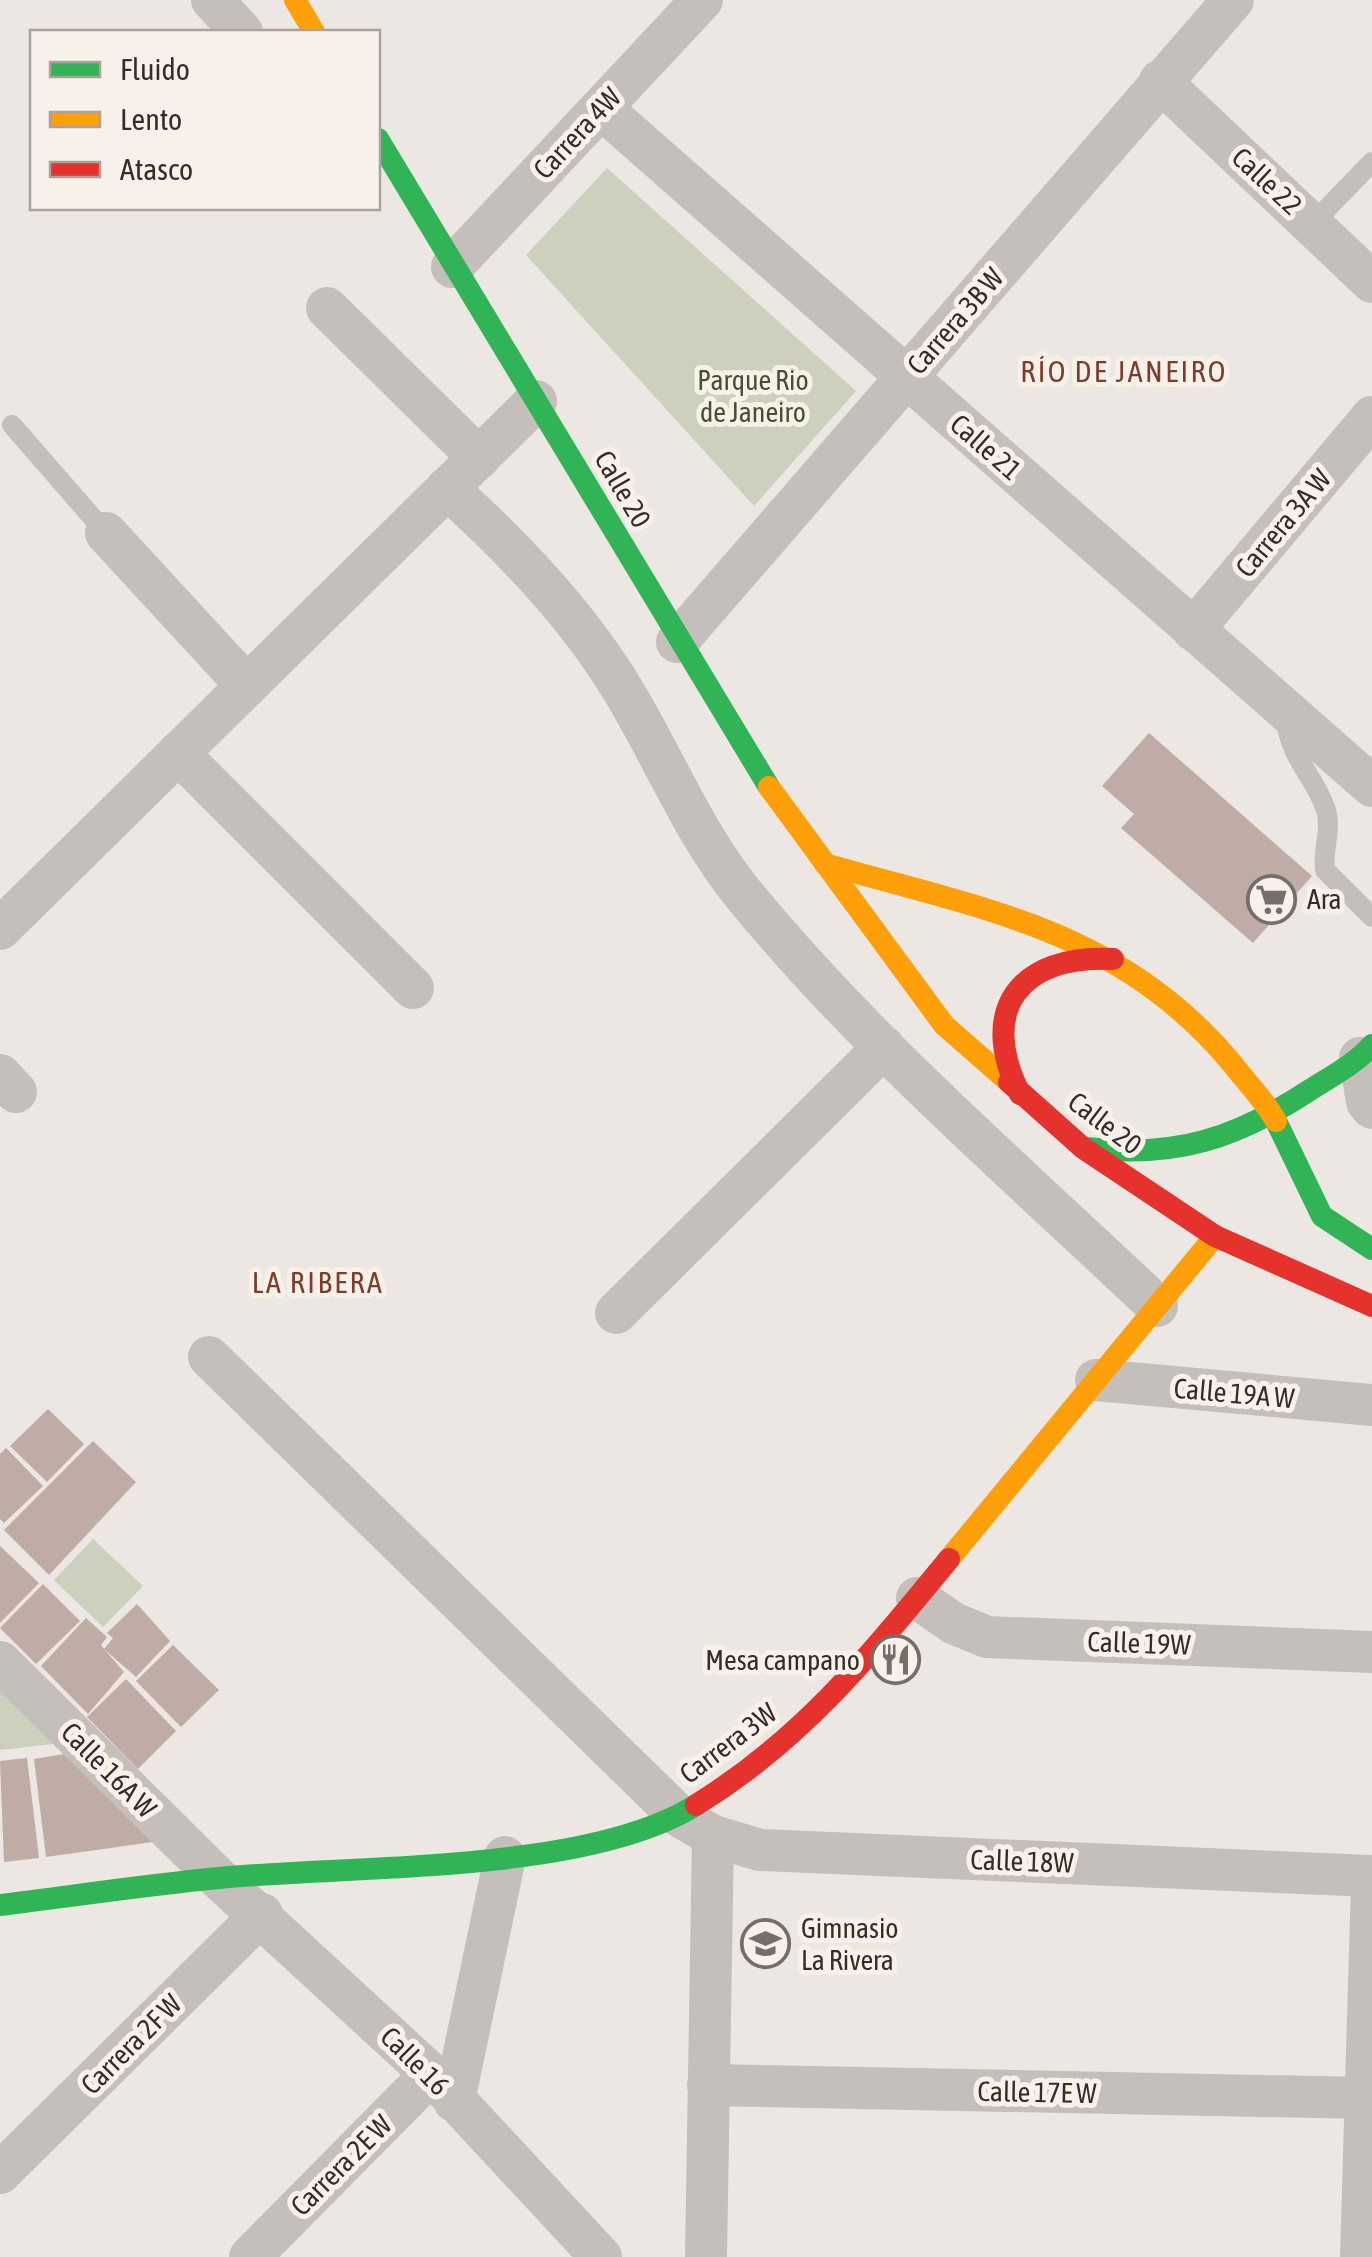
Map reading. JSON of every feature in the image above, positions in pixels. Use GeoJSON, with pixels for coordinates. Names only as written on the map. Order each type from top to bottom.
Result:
{"type":"FeatureCollection","features":[{"type":"Feature","properties":{"kind":"main road"},"geometry":{"type":"LineString","coordinates":[[295,0],[313,30]]}},
{"type":"Feature","properties":{"kind":"main road","name":"Calle 20"},"geometry":{"type":"LineString","coordinates":[[380,142],[677,642],[766,783],[944,1025],[1083,1148],[1215,1236],[1372,1306]]}},
{"type":"Feature","properties":{"kind":"main road"},"geometry":{"type":"LineString","coordinates":[[825,864],[1056,931],[1113,959],[1205,1031],[1273,1115],[1322,1216],[1372,1250]]}},
{"type":"Feature","properties":{"kind":"main road"},"geometry":{"type":"LineString","coordinates":[[1020,1094],[1006,1074],[1000,1050],[1001,1026],[1009,1002],[1032,974],[1064,957],[1113,959]]}},
{"type":"Feature","properties":{"kind":"main road"},"geometry":{"type":"LineString","coordinates":[[1205,1031],[1260,1054]]}},
{"type":"Feature","properties":{"kind":"main road"},"geometry":{"type":"LineString","coordinates":[[1083,1148],[1122,1154],[1162,1154],[1238,1134],[1366,1052]]}},
{"type":"Feature","properties":{"kind":"main road"},"geometry":{"type":"LineString","coordinates":[[1306,1062],[1366,1052]]}},
{"type":"Feature","properties":{"kind":"main road"},"geometry":{"type":"LineString","coordinates":[[1321,1161],[1322,1216]]}},
{"type":"Feature","properties":{"kind":"main road","name":"Carrera 3W"},"geometry":{"type":"LineString","coordinates":[[0,1905],[218,1878],[506,1857],[696,1826],[744,1776],[843,1688],[1215,1236]]}},
{"type":"Feature","properties":{"kind":"street"},"geometry":{"type":"LineString","coordinates":[[212,0],[240,30]]}},
{"type":"Feature","properties":{"kind":"street","name":"Carrera 4W"},"geometry":{"type":"LineString","coordinates":[[452,267],[702,0]]}},
{"type":"Feature","properties":{"kind":"street","name":"Carrera 3B W"},"geometry":{"type":"LineString","coordinates":[[677,642],[1232,0]]}},
{"type":"Feature","properties":{"kind":"street","name":"Calle 22"},"geometry":{"type":"LineString","coordinates":[[1160,81],[1372,282]]}},
{"type":"Feature","properties":{"kind":"street","name":"Calle 21"},"geometry":{"type":"LineString","coordinates":[[601,108],[1372,786]]}},
{"type":"Feature","properties":{"kind":"street"},"geometry":{"type":"LineString","coordinates":[[327,308],[479,458]]}},
{"type":"Feature","properties":{"kind":"street"},"geometry":{"type":"LineString","coordinates":[[8,905],[178,753],[536,401]]}},
{"type":"Feature","properties":{"kind":"street","name":"Carrera 3A W"},"geometry":{"type":"LineString","coordinates":[[1194,630],[1372,417]]}},
{"type":"Feature","properties":{"kind":"street"},"geometry":{"type":"LineString","coordinates":[[447,488],[513,547],[620,686],[676,789],[743,893],[884,1047],[1157,1306]]}},
{"type":"Feature","properties":{"kind":"street"},"geometry":{"type":"LineString","coordinates":[[106,533],[247,686]]}},
{"type":"Feature","properties":{"kind":"street"},"geometry":{"type":"LineString","coordinates":[[178,753],[413,988]]}},
{"type":"Feature","properties":{"kind":"street"},"geometry":{"type":"LineString","coordinates":[[616,1313],[884,1047]]}},
{"type":"Feature","properties":{"kind":"street"},"geometry":{"type":"LineString","coordinates":[[1353,1108],[1367,1102],[1366,1052]]}},
{"type":"Feature","properties":{"kind":"street"},"geometry":{"type":"LineString","coordinates":[[208,1357],[696,1826],[708,2086],[706,2257]]}},
{"type":"Feature","properties":{"kind":"street","name":"Calle 19A W"},"geometry":{"type":"LineString","coordinates":[[1096,1380],[1372,1405]]}},
{"type":"Feature","properties":{"kind":"street","name":"Calle 19W"},"geometry":{"type":"LineString","coordinates":[[917,1598],[953,1623],[987,1637],[1372,1652]]}},
{"type":"Feature","properties":{"kind":"street","name":"Calle 16A W"},"geometry":{"type":"LineString","coordinates":[[0,1662],[218,1878]]}},
{"type":"Feature","properties":{"kind":"street","name":"Calle 18W"},"geometry":{"type":"LineString","coordinates":[[696,1826],[760,1850],[1372,1879]]}},
{"type":"Feature","properties":{"kind":"street"},"geometry":{"type":"LineString","coordinates":[[443,2087],[506,1857]]}},
{"type":"Feature","properties":{"kind":"street","name":"Calle 16"},"geometry":{"type":"LineString","coordinates":[[218,1878],[262,1914],[443,2087],[594,2255]]}},
{"type":"Feature","properties":{"kind":"street"},"geometry":{"type":"LineString","coordinates":[[1362,2257],[1372,1879]]}},
{"type":"Feature","properties":{"kind":"street","name":"Carrera 2F W"},"geometry":{"type":"LineString","coordinates":[[0,2173],[262,1914]]}},
{"type":"Feature","properties":{"kind":"street","name":"Calle 17E W"},"geometry":{"type":"LineString","coordinates":[[708,2086],[1366,2098]]}},
{"type":"Feature","properties":{"kind":"street","name":"Carrera 2E W"},"geometry":{"type":"LineString","coordinates":[[250,2257],[443,2087]]}},
{"type":"Feature","properties":{"kind":"lane"},"geometry":{"type":"LineString","coordinates":[[1312,224],[1372,162]]}},
{"type":"Feature","properties":{"kind":"lane"},"geometry":{"type":"LineString","coordinates":[[12,424],[106,533]]}},
{"type":"Feature","properties":{"kind":"lane"},"geometry":{"type":"LineString","coordinates":[[1284,709],[1289,747],[1324,806],[1328,824],[1325,870],[1372,917]]}},
{"type":"Feature","properties":{"kind":"green space","name":"Parque Rio de Janeiro"},"geometry":{"type":"Polygon","coordinates":[[[607,168],[856,391],[754,506],[526,255],[607,168]]]}},
{"type":"Feature","properties":{"kind":"green space"},"geometry":{"type":"Polygon","coordinates":[[[93,1539],[143,1586],[103,1627],[54,1580],[93,1539]]]}},
{"type":"Feature","properties":{"kind":"green space"},"geometry":{"type":"Polygon","coordinates":[[[0,1688],[62,1743],[0,1750],[0,1688]]]}},
{"type":"Feature","properties":{"kind":"building"},"geometry":{"type":"Polygon","coordinates":[[[1149,733],[1312,876],[1253,943],[1121,828],[1134,814],[1102,786],[1149,733]]]}},
{"type":"Feature","properties":{"kind":"building"},"geometry":{"type":"Polygon","coordinates":[[[48,1409],[84,1444],[47,1482],[10,1446],[48,1409]]]}},
{"type":"Feature","properties":{"kind":"building"},"geometry":{"type":"Polygon","coordinates":[[[93,1441],[136,1482],[49,1575],[4,1530],[93,1441]]]}},
{"type":"Feature","properties":{"kind":"building"},"geometry":{"type":"Polygon","coordinates":[[[6,1448],[43,1486],[4,1523],[0,1519],[0,1454],[6,1448]]]}},
{"type":"Feature","properties":{"kind":"building"},"geometry":{"type":"Polygon","coordinates":[[[0,1546],[39,1583],[0,1623],[0,1546]]]}},
{"type":"Feature","properties":{"kind":"building"},"geometry":{"type":"Polygon","coordinates":[[[43,1584],[80,1621],[36,1664],[0,1628],[43,1584]]]}},
{"type":"Feature","properties":{"kind":"building"},"geometry":{"type":"Polygon","coordinates":[[[137,1604],[170,1641],[136,1677],[104,1649],[113,1638],[107,1633],[137,1604]]]}},
{"type":"Feature","properties":{"kind":"building"},"geometry":{"type":"Polygon","coordinates":[[[86,1618],[107,1637],[101,1645],[124,1672],[88,1714],[41,1666],[86,1618]]]}},
{"type":"Feature","properties":{"kind":"building"},"geometry":{"type":"Polygon","coordinates":[[[173,1645],[219,1690],[181,1727],[136,1681],[173,1645]]]}},
{"type":"Feature","properties":{"kind":"building"},"geometry":{"type":"Polygon","coordinates":[[[126,1679],[176,1731],[138,1769],[87,1717],[126,1679]]]}},
{"type":"Feature","properties":{"kind":"building"},"geometry":{"type":"Polygon","coordinates":[[[76,1752],[153,1842],[46,1857],[34,1759],[76,1752]]]}},
{"type":"Feature","properties":{"kind":"building"},"geometry":{"type":"Polygon","coordinates":[[[27,1758],[39,1858],[4,1862],[0,1761],[27,1758]]]}},
{"type":"Feature","properties":{"kind":"traffic: fast"},"geometry":{"type":"LineString","coordinates":[[380,142],[769,787]]}},
{"type":"Feature","properties":{"kind":"traffic: fast"},"geometry":{"type":"LineString","coordinates":[[1086,1148],[1177,1147],[1230,1133],[1283,1107],[1343,1069],[1372,1045]]}},
{"type":"Feature","properties":{"kind":"traffic: fast"},"geometry":{"type":"LineString","coordinates":[[1276,1121],[1322,1216],[1372,1249]]}},
{"type":"Feature","properties":{"kind":"traffic: fast"},"geometry":{"type":"LineString","coordinates":[[0,1905],[219,1878],[531,1855],[593,1844],[649,1827],[696,1805]]}},
{"type":"Feature","properties":{"kind":"traffic: slow"},"geometry":{"type":"LineString","coordinates":[[295,0],[313,30]]}},
{"type":"Feature","properties":{"kind":"traffic: slow"},"geometry":{"type":"LineString","coordinates":[[769,787],[944,1025],[1009,1082]]}},
{"type":"Feature","properties":{"kind":"traffic: slow"},"geometry":{"type":"LineString","coordinates":[[825,864],[995,912],[1098,954],[1146,984],[1191,1020],[1234,1066],[1276,1121]]}},
{"type":"Feature","properties":{"kind":"traffic: slow"},"geometry":{"type":"LineString","coordinates":[[949,1559],[1215,1236]]}},
{"type":"Feature","properties":{"kind":"traffic: jam"},"geometry":{"type":"LineString","coordinates":[[1020,1094],[1008,1064],[1003,1036],[1006,1013],[1016,993],[1032,977],[1054,966],[1113,959]]}},
{"type":"Feature","properties":{"kind":"traffic: jam"},"geometry":{"type":"LineString","coordinates":[[1009,1082],[1083,1148],[1215,1236],[1372,1306]]}},
{"type":"Feature","properties":{"kind":"traffic: jam"},"geometry":{"type":"LineString","coordinates":[[696,1805],[770,1752],[833,1693],[949,1559]]}},
{"type":"Feature","properties":{"kind":"place","name":"Ara"},"geometry":{"type":"Point","coordinates":[1272,899]}},
{"type":"Feature","properties":{"kind":"place","name":"Mesa campano"},"geometry":{"type":"Point","coordinates":[895,1660]}},
{"type":"Feature","properties":{"kind":"place","name":"Gimnasio La Rivera"},"geometry":{"type":"Point","coordinates":[766,1944]}},
{"type":"Feature","properties":{"kind":"district","name":"RÍO DE JANEIRO"},"geometry":{"type":"Point","coordinates":[1124,371]}},
{"type":"Feature","properties":{"kind":"district","name":"LA RIBERA"},"geometry":{"type":"Point","coordinates":[318,1282]}}]}
